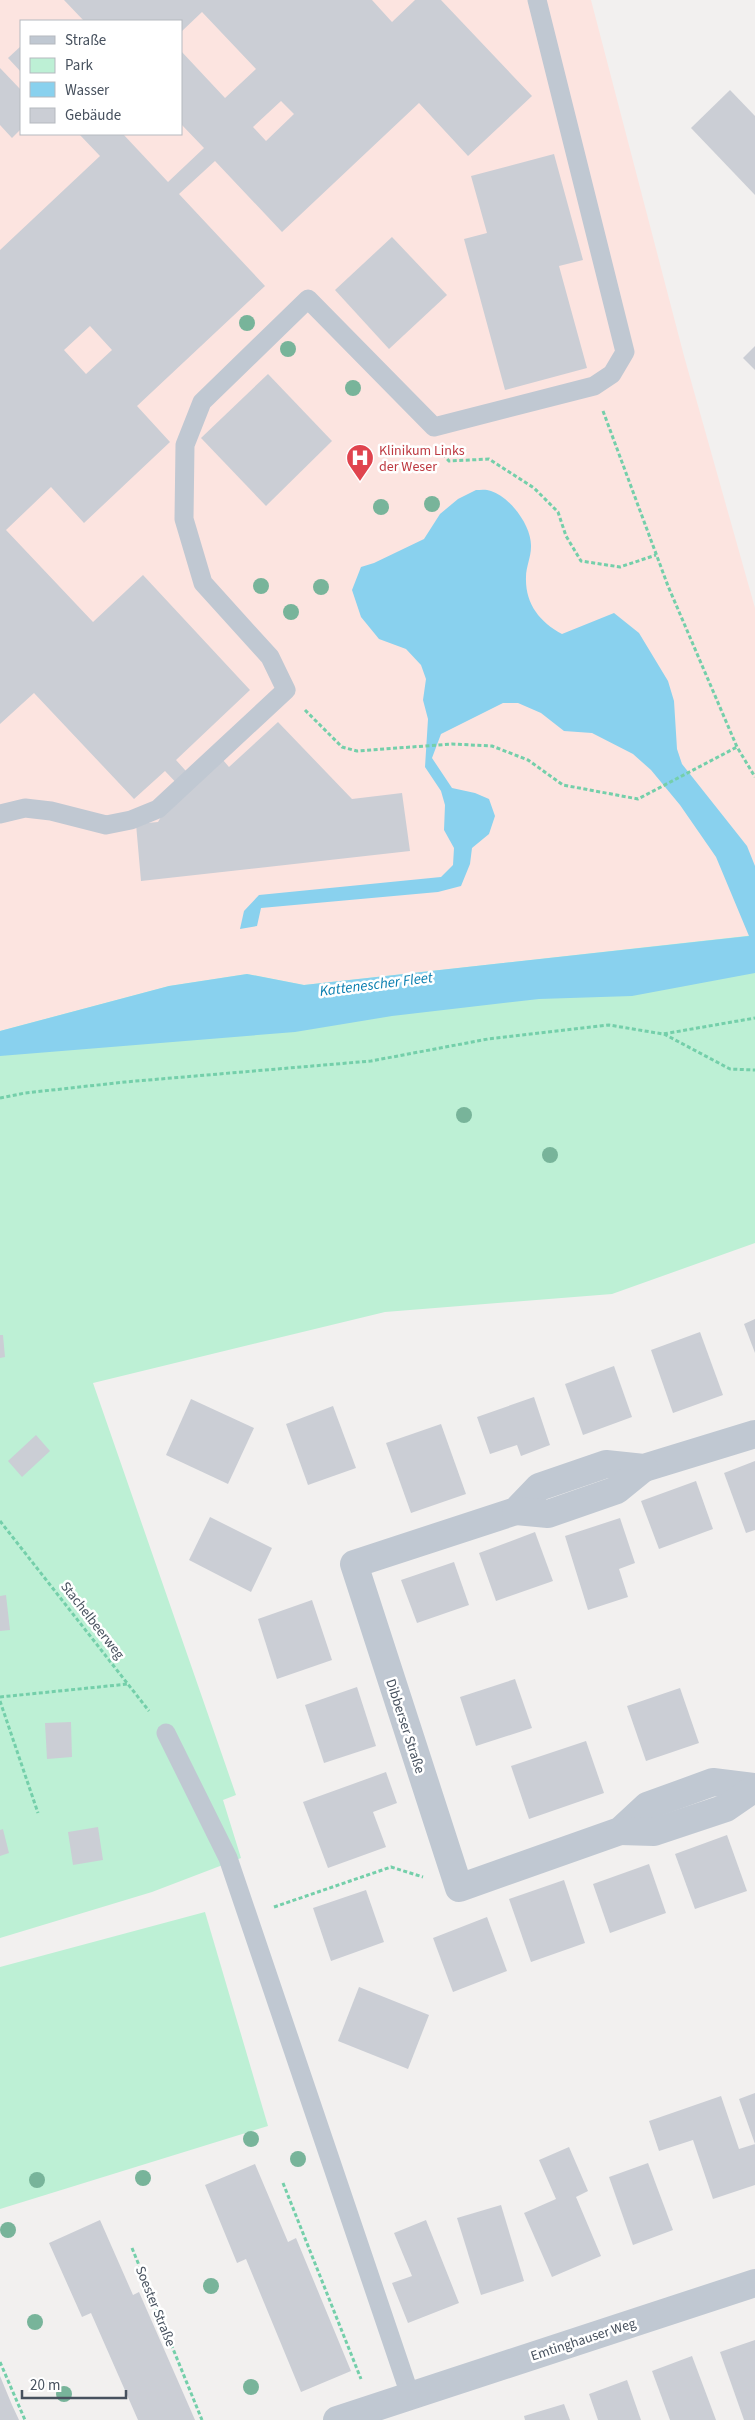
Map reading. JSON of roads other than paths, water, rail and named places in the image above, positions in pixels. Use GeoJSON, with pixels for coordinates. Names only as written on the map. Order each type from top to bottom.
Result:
{"type":"FeatureCollection","features":[{"type":"Feature","properties":{"kind":"street","name":"Dibberser Straße"},"geometry":{"type":"LineString","coordinates":[[755,1434],[644,1468],[606,1464],[539,1487],[516,1511],[354,1564],[459,1888],[620,1831],[647,1806],[713,1782],[755,1787]]}},
{"type":"Feature","properties":{"kind":"street","name":"Emtinghauser Weg"},"geometry":{"type":"LineString","coordinates":[[410,2395],[755,2283]]}},
{"type":"Feature","properties":{"kind":"street"},"geometry":{"type":"LineString","coordinates":[[337,2420],[410,2395]]}},
{"type":"Feature","properties":{"kind":"lane"},"geometry":{"type":"LineString","coordinates":[[0,814],[25,808],[51,811],[106,825],[131,820],[158,809],[286,690],[270,658],[203,583],[184,519],[185,445],[202,402],[308,299],[434,428],[594,386],[612,374],[625,352],[537,0]]}},
{"type":"Feature","properties":{"kind":"lane"},"geometry":{"type":"LineString","coordinates":[[166,1733],[228,1858],[410,2395]]}},
{"type":"Feature","properties":{"kind":"water","name":"Kattenescher Fleet"},"geometry":{"type":"Polygon","coordinates":[[[476,490],[491,491],[505,499],[519,513],[528,530],[531,547],[526,573],[526,586],[531,603],[540,618],[562,634],[614,613],[639,633],[668,681],[674,701],[677,749],[682,764],[747,846],[755,866],[755,973],[632,996],[539,999],[392,1016],[295,1032],[0,1056],[0,1031],[169,986],[247,974],[304,985],[749,936],[716,857],[680,805],[651,770],[633,754],[592,733],[564,731],[541,713],[518,703],[503,703],[441,734],[432,758],[452,788],[475,793],[489,799],[495,816],[489,834],[472,848],[470,864],[461,886],[438,892],[261,908],[257,926],[240,929],[244,911],[259,895],[441,877],[453,865],[454,848],[444,830],[445,805],[441,791],[425,767],[428,719],[423,700],[426,679],[421,665],[406,649],[379,639],[361,617],[352,590],[361,567],[374,563],[424,539],[440,514],[458,499],[476,490]]]}},
{"type":"Feature","properties":{"kind":"place","name":"Klinikum Links der Weser"},"geometry":{"type":"Point","coordinates":[360,482]}}]}
